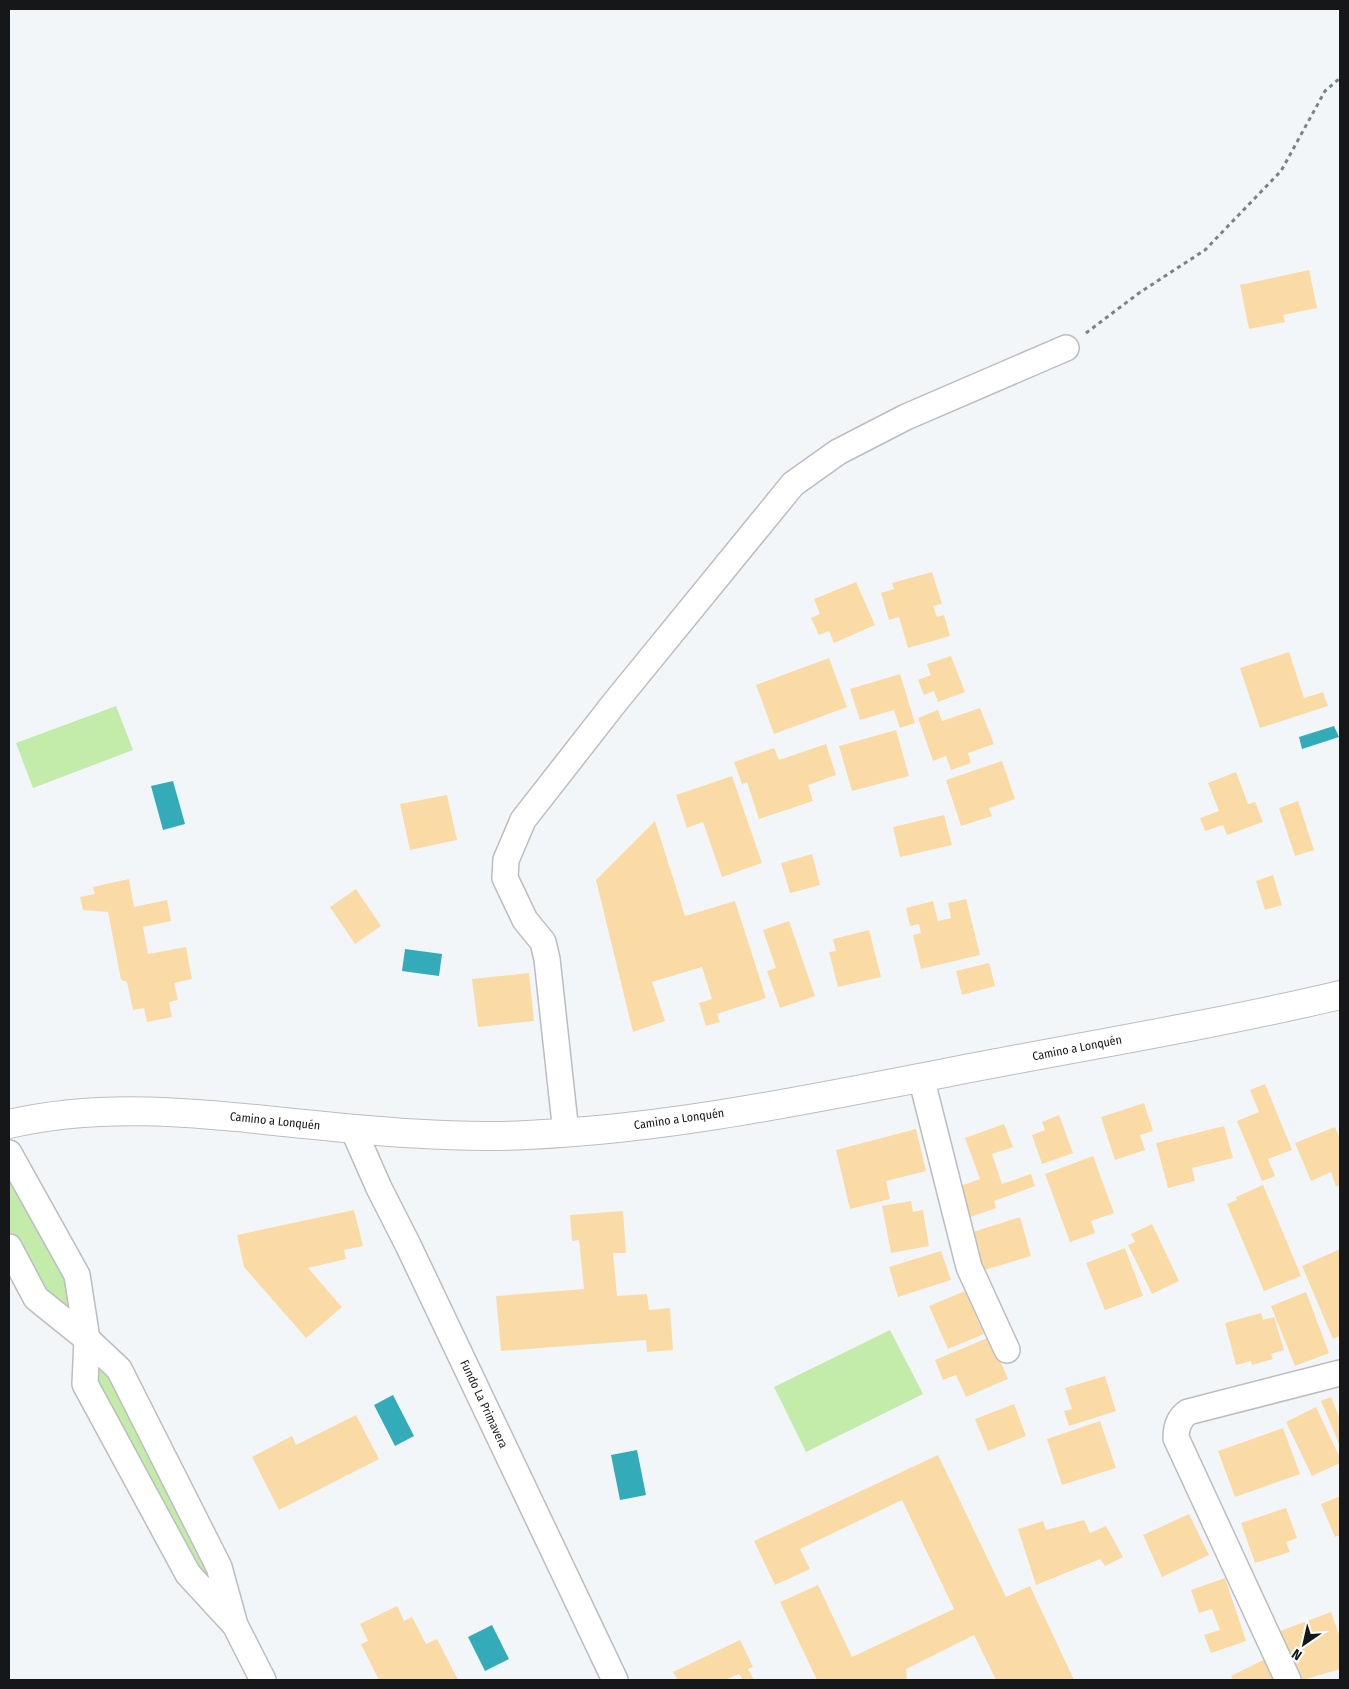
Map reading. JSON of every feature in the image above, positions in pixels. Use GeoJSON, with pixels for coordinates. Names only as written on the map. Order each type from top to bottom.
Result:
{"type":"FeatureCollection","features":[{"type":"Feature","properties":{"kind":"main road","name":"Camino a Lonquén"},"geometry":{"type":"LineString","coordinates":[[9,1124],[84,1112],[160,1111],[353,1128],[481,1136],[566,1133],[708,1115],[1235,1019],[1340,995]]}},
{"type":"Feature","properties":{"kind":"street"},"geometry":{"type":"LineString","coordinates":[[566,1133],[547,958],[543,942],[525,920],[505,878],[506,860],[523,820],[616,701],[793,484],[838,452],[906,417],[1066,348]]}},
{"type":"Feature","properties":{"kind":"street"},"geometry":{"type":"LineString","coordinates":[[921,1077],[969,1266],[1007,1350]]}},
{"type":"Feature","properties":{"kind":"street","name":"Fundo La Primavera"},"geometry":{"type":"LineString","coordinates":[[353,1128],[379,1188],[425,1280],[615,1680]]}},
{"type":"Feature","properties":{"kind":"street"},"geometry":{"type":"LineString","coordinates":[[9,1153],[76,1275],[87,1340],[85,1384],[188,1574],[235,1625]]}},
{"type":"Feature","properties":{"kind":"street"},"geometry":{"type":"LineString","coordinates":[[9,1247],[36,1298],[119,1369],[220,1567],[235,1625],[264,1680]]}},
{"type":"Feature","properties":{"kind":"street"},"geometry":{"type":"LineString","coordinates":[[1288,1680],[1176,1438],[1176,1432],[1183,1416],[1188,1412],[1340,1373]]}},
{"type":"Feature","properties":{"kind":"path"},"geometry":{"type":"LineString","coordinates":[[1066,348],[1138,293],[1205,250],[1282,171],[1325,91],[1340,78]]}},
{"type":"Feature","properties":{"kind":"green space"},"geometry":{"type":"Polygon","coordinates":[[[116,706],[133,750],[33,788],[16,743],[116,706]]]}},
{"type":"Feature","properties":{"kind":"green space"},"geometry":{"type":"Polygon","coordinates":[[[9,1167],[67,1280],[76,1323],[41,1294],[9,1230],[9,1167]]]}},
{"type":"Feature","properties":{"kind":"green space"},"geometry":{"type":"Polygon","coordinates":[[[890,1330],[923,1394],[806,1452],[774,1387],[890,1330]]]}},
{"type":"Feature","properties":{"kind":"green space"},"geometry":{"type":"Polygon","coordinates":[[[98,1364],[115,1379],[210,1566],[215,1590],[194,1571],[97,1390],[98,1364]]]}},
{"type":"Feature","properties":{"kind":"water"},"geometry":{"type":"Polygon","coordinates":[[[1334,726],[1339,737],[1302,749],[1299,737],[1334,726]]]}},
{"type":"Feature","properties":{"kind":"water"},"geometry":{"type":"Polygon","coordinates":[[[173,781],[185,824],[163,830],[151,786],[173,781]]]}},
{"type":"Feature","properties":{"kind":"water"},"geometry":{"type":"Polygon","coordinates":[[[405,949],[442,954],[439,976],[402,971],[405,949]]]}},
{"type":"Feature","properties":{"kind":"water"},"geometry":{"type":"Polygon","coordinates":[[[393,1395],[414,1436],[395,1446],[374,1405],[393,1395]]]}},
{"type":"Feature","properties":{"kind":"water"},"geometry":{"type":"Polygon","coordinates":[[[637,1450],[646,1495],[620,1500],[611,1455],[637,1450]]]}},
{"type":"Feature","properties":{"kind":"water"},"geometry":{"type":"Polygon","coordinates":[[[492,1625],[509,1659],[485,1671],[468,1637],[492,1625]]]}},
{"type":"Feature","properties":{"kind":"building"},"geometry":{"type":"Polygon","coordinates":[[[1309,270],[1317,308],[1283,315],[1285,322],[1249,329],[1240,285],[1309,270]]]}},
{"type":"Feature","properties":{"kind":"building"},"geometry":{"type":"Polygon","coordinates":[[[932,572],[942,604],[933,606],[937,617],[944,615],[950,636],[908,648],[899,617],[889,620],[881,593],[894,589],[892,583],[932,572]]]}},
{"type":"Feature","properties":{"kind":"building"},"geometry":{"type":"Polygon","coordinates":[[[856,582],[875,625],[834,643],[829,631],[819,635],[811,618],[820,614],[814,599],[856,582]]]}},
{"type":"Feature","properties":{"kind":"building"},"geometry":{"type":"Polygon","coordinates":[[[1289,652],[1304,698],[1323,692],[1328,706],[1260,728],[1240,668],[1289,652]]]}},
{"type":"Feature","properties":{"kind":"building"},"geometry":{"type":"Polygon","coordinates":[[[951,656],[965,692],[938,702],[934,691],[924,695],[918,680],[931,675],[927,664],[951,656]]]}},
{"type":"Feature","properties":{"kind":"building"},"geometry":{"type":"Polygon","coordinates":[[[829,658],[847,707],[774,734],[756,685],[829,658]]]}},
{"type":"Feature","properties":{"kind":"building"},"geometry":{"type":"Polygon","coordinates":[[[900,674],[915,723],[900,728],[894,710],[860,720],[850,689],[900,674]]]}},
{"type":"Feature","properties":{"kind":"building"},"geometry":{"type":"Polygon","coordinates":[[[980,708],[994,744],[968,753],[971,763],[951,770],[946,756],[933,761],[918,718],[938,710],[942,721],[980,708]]]}},
{"type":"Feature","properties":{"kind":"building"},"geometry":{"type":"Polygon","coordinates":[[[896,730],[909,776],[852,791],[839,746],[896,730]]]}},
{"type":"Feature","properties":{"kind":"building"},"geometry":{"type":"Polygon","coordinates":[[[826,744],[836,775],[808,785],[813,801],[759,819],[747,782],[742,784],[734,762],[774,748],[779,760],[826,744]]]}},
{"type":"Feature","properties":{"kind":"building"},"geometry":{"type":"Polygon","coordinates":[[[1002,761],[1015,799],[989,808],[992,816],[961,826],[946,780],[1002,761]]]}},
{"type":"Feature","properties":{"kind":"building"},"geometry":{"type":"Polygon","coordinates":[[[1236,772],[1248,804],[1255,802],[1263,822],[1227,835],[1223,825],[1205,831],[1200,818],[1219,811],[1208,783],[1236,772]]]}},
{"type":"Feature","properties":{"kind":"building"},"geometry":{"type":"Polygon","coordinates":[[[732,776],[762,863],[722,877],[703,822],[687,828],[676,795],[732,776]]]}},
{"type":"Feature","properties":{"kind":"building"},"geometry":{"type":"Polygon","coordinates":[[[447,795],[457,840],[410,850],[400,804],[447,795]]]}},
{"type":"Feature","properties":{"kind":"building"},"geometry":{"type":"Polygon","coordinates":[[[1298,801],[1314,850],[1295,856],[1279,808],[1298,801]]]}},
{"type":"Feature","properties":{"kind":"building"},"geometry":{"type":"Polygon","coordinates":[[[944,815],[952,845],[900,857],[893,827],[944,815]]]}},
{"type":"Feature","properties":{"kind":"building"},"geometry":{"type":"Polygon","coordinates":[[[655,821],[685,916],[735,901],[766,998],[717,1014],[720,1022],[706,1026],[699,1003],[712,999],[702,967],[652,982],[665,1021],[633,1032],[596,880],[655,821]]]}},
{"type":"Feature","properties":{"kind":"building"},"geometry":{"type":"Polygon","coordinates":[[[812,854],[820,885],[790,893],[781,863],[812,854]]]}},
{"type":"Feature","properties":{"kind":"building"},"geometry":{"type":"Polygon","coordinates":[[[1273,875],[1282,905],[1265,910],[1256,881],[1273,875]]]}},
{"type":"Feature","properties":{"kind":"building"},"geometry":{"type":"Polygon","coordinates":[[[129,879],[134,907],[167,900],[171,921],[143,927],[148,954],[186,947],[192,979],[174,983],[178,1000],[169,1002],[172,1017],[147,1022],[144,1008],[133,1010],[127,982],[121,980],[108,912],[83,910],[80,897],[95,894],[93,887],[129,879]]]}},
{"type":"Feature","properties":{"kind":"building"},"geometry":{"type":"Polygon","coordinates":[[[356,889],[381,926],[355,944],[330,907],[356,889]]]}},
{"type":"Feature","properties":{"kind":"building"},"geometry":{"type":"Polygon","coordinates":[[[966,899],[980,955],[921,969],[913,935],[921,933],[919,924],[910,926],[906,908],[933,901],[938,921],[951,918],[948,903],[966,899]]]}},
{"type":"Feature","properties":{"kind":"building"},"geometry":{"type":"Polygon","coordinates":[[[789,921],[815,996],[780,1008],[767,971],[776,968],[763,930],[789,921]]]}},
{"type":"Feature","properties":{"kind":"building"},"geometry":{"type":"Polygon","coordinates":[[[869,930],[881,977],[838,987],[829,952],[836,951],[833,939],[869,930]]]}},
{"type":"Feature","properties":{"kind":"building"},"geometry":{"type":"Polygon","coordinates":[[[989,963],[995,986],[962,995],[956,971],[989,963]]]}},
{"type":"Feature","properties":{"kind":"building"},"geometry":{"type":"Polygon","coordinates":[[[529,973],[534,1021],[478,1027],[472,979],[529,973]]]}},
{"type":"Feature","properties":{"kind":"building"},"geometry":{"type":"Polygon","coordinates":[[[1265,1084],[1292,1150],[1268,1159],[1275,1176],[1262,1181],[1237,1121],[1259,1112],[1250,1090],[1265,1084]]]}},
{"type":"Feature","properties":{"kind":"building"},"geometry":{"type":"Polygon","coordinates":[[[1144,1103],[1153,1131],[1140,1135],[1145,1150],[1115,1160],[1101,1117],[1144,1103]]]}},
{"type":"Feature","properties":{"kind":"building"},"geometry":{"type":"Polygon","coordinates":[[[1059,1115],[1073,1153],[1042,1164],[1032,1135],[1045,1130],[1042,1122],[1059,1115]]]}},
{"type":"Feature","properties":{"kind":"building"},"geometry":{"type":"Polygon","coordinates":[[[1004,1124],[1013,1147],[992,1154],[1002,1184],[1031,1174],[1035,1186],[994,1201],[996,1208],[965,1219],[955,1188],[980,1179],[965,1138],[1004,1124]]]}},
{"type":"Feature","properties":{"kind":"building"},"geometry":{"type":"Polygon","coordinates":[[[1224,1126],[1233,1158],[1192,1168],[1195,1181],[1168,1188],[1156,1143],[1224,1126]]]}},
{"type":"Feature","properties":{"kind":"building"},"geometry":{"type":"Polygon","coordinates":[[[1335,1127],[1340,1139],[1340,1185],[1336,1187],[1331,1172],[1311,1181],[1295,1143],[1335,1127]]]}},
{"type":"Feature","properties":{"kind":"building"},"geometry":{"type":"Polygon","coordinates":[[[916,1129],[926,1171],[886,1181],[890,1199],[850,1209],[836,1150],[916,1129]]]}},
{"type":"Feature","properties":{"kind":"building"},"geometry":{"type":"Polygon","coordinates":[[[1093,1156],[1114,1213],[1091,1221],[1095,1233],[1070,1242],[1045,1174],[1093,1156]]]}},
{"type":"Feature","properties":{"kind":"building"},"geometry":{"type":"Polygon","coordinates":[[[1263,1185],[1301,1276],[1264,1291],[1227,1204],[1237,1200],[1236,1197],[1263,1185]]]}},
{"type":"Feature","properties":{"kind":"building"},"geometry":{"type":"Polygon","coordinates":[[[911,1201],[913,1212],[923,1210],[929,1246],[891,1253],[882,1206],[911,1201]]]}},
{"type":"Feature","properties":{"kind":"building"},"geometry":{"type":"Polygon","coordinates":[[[354,1210],[363,1246],[344,1250],[346,1259],[308,1268],[342,1307],[306,1338],[244,1267],[237,1235],[354,1210]]]}},
{"type":"Feature","properties":{"kind":"building"},"geometry":{"type":"Polygon","coordinates":[[[623,1211],[626,1253],[613,1253],[617,1296],[647,1294],[649,1310],[670,1308],[673,1350],[647,1352],[646,1340],[501,1351],[496,1296],[584,1289],[579,1240],[572,1241],[570,1215],[623,1211]]]}},
{"type":"Feature","properties":{"kind":"building"},"geometry":{"type":"Polygon","coordinates":[[[1020,1217],[1031,1256],[978,1272],[972,1254],[980,1252],[973,1232],[1020,1217]]]}},
{"type":"Feature","properties":{"kind":"building"},"geometry":{"type":"Polygon","coordinates":[[[1152,1224],[1179,1281],[1152,1294],[1128,1245],[1135,1242],[1131,1234],[1152,1224]]]}},
{"type":"Feature","properties":{"kind":"building"},"geometry":{"type":"Polygon","coordinates":[[[1125,1248],[1143,1296],[1105,1310],[1086,1263],[1125,1248]]]}},
{"type":"Feature","properties":{"kind":"building"},"geometry":{"type":"Polygon","coordinates":[[[1340,1249],[1340,1336],[1333,1339],[1302,1266],[1340,1249]]]}},
{"type":"Feature","properties":{"kind":"building"},"geometry":{"type":"Polygon","coordinates":[[[941,1251],[951,1280],[898,1297],[889,1267],[941,1251]]]}},
{"type":"Feature","properties":{"kind":"building"},"geometry":{"type":"Polygon","coordinates":[[[965,1291],[984,1334],[948,1349],[929,1306],[965,1291]]]}},
{"type":"Feature","properties":{"kind":"building"},"geometry":{"type":"Polygon","coordinates":[[[1306,1292],[1329,1353],[1295,1366],[1271,1306],[1306,1292]]]}},
{"type":"Feature","properties":{"kind":"building"},"geometry":{"type":"Polygon","coordinates":[[[1261,1313],[1263,1320],[1274,1317],[1284,1350],[1271,1354],[1273,1359],[1252,1365],[1251,1361],[1236,1365],[1225,1323],[1261,1313]]]}},
{"type":"Feature","properties":{"kind":"building"},"geometry":{"type":"Polygon","coordinates":[[[990,1337],[1008,1379],[966,1397],[956,1375],[943,1380],[935,1360],[990,1337]]]}},
{"type":"Feature","properties":{"kind":"building"},"geometry":{"type":"Polygon","coordinates":[[[1105,1376],[1116,1411],[1069,1426],[1064,1411],[1072,1409],[1065,1388],[1105,1376]]]}},
{"type":"Feature","properties":{"kind":"building"},"geometry":{"type":"Polygon","coordinates":[[[1331,1397],[1340,1419],[1340,1446],[1321,1401],[1331,1397]]]}},
{"type":"Feature","properties":{"kind":"building"},"geometry":{"type":"Polygon","coordinates":[[[1014,1404],[1026,1436],[988,1451],[975,1419],[1014,1404]]]}},
{"type":"Feature","properties":{"kind":"building"},"geometry":{"type":"Polygon","coordinates":[[[1316,1407],[1340,1458],[1340,1463],[1312,1476],[1286,1422],[1316,1407]]]}},
{"type":"Feature","properties":{"kind":"building"},"geometry":{"type":"Polygon","coordinates":[[[356,1415],[379,1459],[279,1510],[252,1457],[292,1436],[296,1445],[356,1415]]]}},
{"type":"Feature","properties":{"kind":"building"},"geometry":{"type":"Polygon","coordinates":[[[1100,1421],[1116,1468],[1062,1485],[1047,1439],[1100,1421]]]}},
{"type":"Feature","properties":{"kind":"building"},"geometry":{"type":"Polygon","coordinates":[[[1283,1428],[1300,1474],[1235,1497],[1218,1451],[1283,1428]]]}},
{"type":"Feature","properties":{"kind":"building"},"geometry":{"type":"Polygon","coordinates":[[[938,1455],[1006,1597],[1030,1586],[1074,1680],[996,1680],[974,1635],[906,1669],[907,1678],[903,1680],[817,1680],[780,1602],[818,1585],[852,1657],[954,1609],[902,1500],[800,1549],[810,1569],[775,1585],[754,1541],[938,1455]]]}},
{"type":"Feature","properties":{"kind":"building"},"geometry":{"type":"Polygon","coordinates":[[[1340,1496],[1340,1535],[1335,1537],[1321,1504],[1340,1496]]]}},
{"type":"Feature","properties":{"kind":"building"},"geometry":{"type":"Polygon","coordinates":[[[1286,1508],[1297,1538],[1286,1542],[1290,1552],[1255,1563],[1241,1523],[1286,1508]]]}},
{"type":"Feature","properties":{"kind":"building"},"geometry":{"type":"Polygon","coordinates":[[[1189,1514],[1209,1555],[1162,1577],[1143,1535],[1189,1514]]]}},
{"type":"Feature","properties":{"kind":"building"},"geometry":{"type":"Polygon","coordinates":[[[1084,1520],[1090,1533],[1106,1526],[1123,1557],[1105,1566],[1100,1559],[1036,1585],[1018,1529],[1043,1521],[1046,1530],[1084,1520]]]}},
{"type":"Feature","properties":{"kind":"building"},"geometry":{"type":"Polygon","coordinates":[[[1225,1578],[1246,1641],[1211,1653],[1204,1635],[1220,1630],[1212,1609],[1199,1613],[1191,1590],[1225,1578]]]}},
{"type":"Feature","properties":{"kind":"building"},"geometry":{"type":"Polygon","coordinates":[[[397,1606],[404,1621],[412,1617],[426,1644],[437,1639],[458,1680],[379,1680],[361,1644],[368,1641],[360,1624],[397,1606]]]}},
{"type":"Feature","properties":{"kind":"building"},"geometry":{"type":"Polygon","coordinates":[[[1331,1612],[1340,1637],[1340,1669],[1303,1680],[1298,1668],[1295,1669],[1280,1631],[1331,1612]]]}},
{"type":"Feature","properties":{"kind":"building"},"geometry":{"type":"Polygon","coordinates":[[[740,1640],[753,1667],[748,1669],[754,1680],[743,1680],[739,1674],[725,1680],[678,1680],[673,1672],[740,1640]]]}},
{"type":"Feature","properties":{"kind":"building"},"geometry":{"type":"Polygon","coordinates":[[[1265,1659],[1275,1680],[1233,1680],[1231,1676],[1265,1659]]]}}]}
